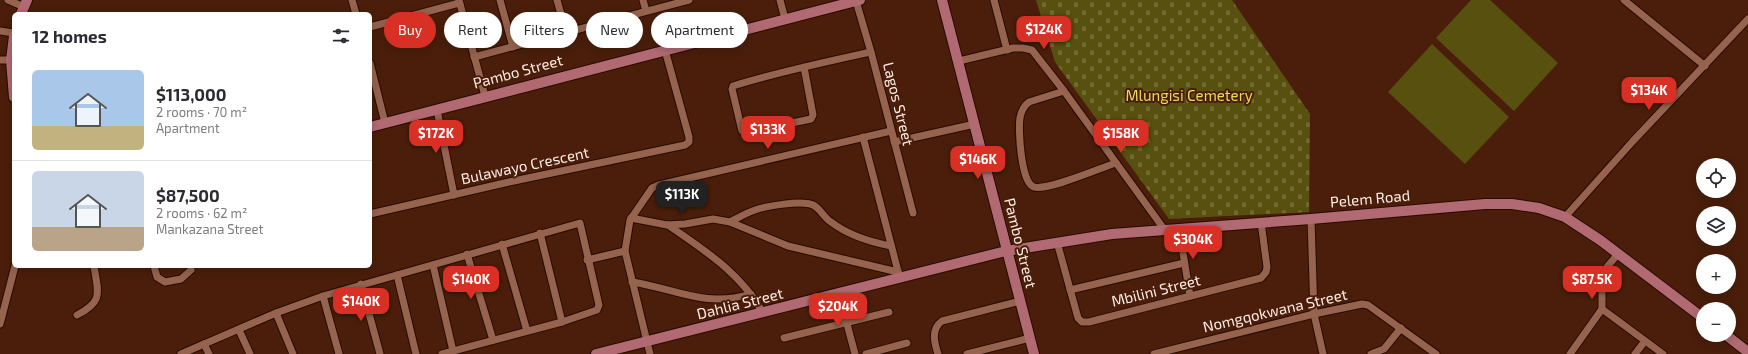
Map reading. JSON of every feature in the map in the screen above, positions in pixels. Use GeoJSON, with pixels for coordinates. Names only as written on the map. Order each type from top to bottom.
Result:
{"type":"FeatureCollection","features":[{"type":"Feature","properties":{"kind":"street"},"geometry":{"type":"LineString","coordinates":[[8,0],[24,7]]}},
{"type":"Feature","properties":{"kind":"street"},"geometry":{"type":"LineString","coordinates":[[352,0],[355,12]]}},
{"type":"Feature","properties":{"kind":"street"},"geometry":{"type":"LineString","coordinates":[[500,0],[510,36]]}},
{"type":"Feature","properties":{"kind":"street"},"geometry":{"type":"LineString","coordinates":[[557,0],[560,12]]}},
{"type":"Feature","properties":{"kind":"street"},"geometry":{"type":"LineString","coordinates":[[643,0],[646,11]]}},
{"type":"Feature","properties":{"kind":"street"},"geometry":{"type":"LineString","coordinates":[[578,29],[689,0]]}},
{"type":"Feature","properties":{"kind":"street"},"geometry":{"type":"LineString","coordinates":[[780,0],[785,19]]}},
{"type":"Feature","properties":{"kind":"street","name":"Pambo Street"},"geometry":{"type":"LineString","coordinates":[[942,0],[1034,354]]}},
{"type":"Feature","properties":{"kind":"street"},"geometry":{"type":"LineString","coordinates":[[994,0],[1007,50]]}},
{"type":"Feature","properties":{"kind":"street"},"geometry":{"type":"LineString","coordinates":[[1624,0],[1705,66]]}},
{"type":"Feature","properties":{"kind":"street"},"geometry":{"type":"LineString","coordinates":[[372,25],[459,1],[485,96]]}},
{"type":"Feature","properties":{"kind":"street","name":"Pambo Street"},"geometry":{"type":"LineString","coordinates":[[372,126],[858,1]]}},
{"type":"Feature","properties":{"kind":"street","name":"Lagos Street"},"geometry":{"type":"LineString","coordinates":[[858,1],[913,213]]}},
{"type":"Feature","properties":{"kind":"street"},"geometry":{"type":"LineString","coordinates":[[1565,217],[1633,141],[1748,19]]}},
{"type":"Feature","properties":{"kind":"street"},"geometry":{"type":"LineString","coordinates":[[0,31],[12,34]]}},
{"type":"Feature","properties":{"kind":"street"},"geometry":{"type":"LineString","coordinates":[[474,57],[510,48]]}},
{"type":"Feature","properties":{"kind":"street"},"geometry":{"type":"LineString","coordinates":[[959,61],[1007,50],[1023,48],[1032,50],[1064,91],[1164,229]]}},
{"type":"Feature","properties":{"kind":"street","name":"Bulawayo Crescent"},"geometry":{"type":"LineString","coordinates":[[372,214],[685,145],[689,142],[689,137],[665,50]]}},
{"type":"Feature","properties":{"kind":"street"},"geometry":{"type":"LineString","coordinates":[[12,51],[12,72]]}},
{"type":"Feature","properties":{"kind":"street"},"geometry":{"type":"LineString","coordinates":[[804,67],[813,115],[811,119],[749,132],[742,131],[732,89],[733,86],[804,67],[871,52]]}},
{"type":"Feature","properties":{"kind":"street"},"geometry":{"type":"LineString","coordinates":[[0,60],[11,60]]}},
{"type":"Feature","properties":{"kind":"street"},"geometry":{"type":"LineString","coordinates":[[372,72],[385,123]]}},
{"type":"Feature","properties":{"kind":"street"},"geometry":{"type":"LineString","coordinates":[[1064,91],[1031,101],[1025,106],[1020,115],[1024,175],[1029,185],[1035,188],[1066,181],[1116,163]]}},
{"type":"Feature","properties":{"kind":"street"},"geometry":{"type":"LineString","coordinates":[[437,110],[454,195]]}},
{"type":"Feature","properties":{"kind":"street"},"geometry":{"type":"LineString","coordinates":[[894,142],[975,124]]}},
{"type":"Feature","properties":{"kind":"street"},"geometry":{"type":"LineString","coordinates":[[650,354],[625,251],[627,230],[631,218],[655,186],[891,131]]}},
{"type":"Feature","properties":{"kind":"street"},"geometry":{"type":"LineString","coordinates":[[863,137],[899,275]]}},
{"type":"Feature","properties":{"kind":"street","name":"Pelem Road"},"geometry":{"type":"LineString","coordinates":[[1006,251],[1112,234],[1500,203],[1539,208],[1565,217],[1618,254],[1696,313]]}},
{"type":"Feature","properties":{"kind":"street"},"geometry":{"type":"LineString","coordinates":[[730,222],[758,209],[788,204],[808,204],[815,207],[831,223],[842,230],[891,246]]}},
{"type":"Feature","properties":{"kind":"street"},"geometry":{"type":"LineString","coordinates":[[631,218],[667,225],[685,224],[713,219],[730,222],[788,246],[899,275]]}},
{"type":"Feature","properties":{"kind":"street"},"geometry":{"type":"LineString","coordinates":[[1311,219],[1314,314],[1323,354]]}},
{"type":"Feature","properties":{"kind":"street","name":"Mbilini Street"},"geometry":{"type":"LineString","coordinates":[[1057,242],[1078,318],[1086,322],[1259,279],[1264,275],[1267,267],[1261,222]]}},
{"type":"Feature","properties":{"kind":"street"},"geometry":{"type":"LineString","coordinates":[[181,354],[276,313],[323,296],[360,284],[397,275],[540,233],[580,223],[587,260],[599,305],[594,312],[442,354]]}},
{"type":"Feature","properties":{"kind":"street"},"geometry":{"type":"LineString","coordinates":[[667,225],[727,268],[751,294],[763,313]]}},
{"type":"Feature","properties":{"kind":"street"},"geometry":{"type":"LineString","coordinates":[[1179,228],[1190,296]]}},
{"type":"Feature","properties":{"kind":"street"},"geometry":{"type":"LineString","coordinates":[[540,233],[562,322]]}},
{"type":"Feature","properties":{"kind":"street"},"geometry":{"type":"LineString","coordinates":[[502,244],[527,331]]}},
{"type":"Feature","properties":{"kind":"street"},"geometry":{"type":"LineString","coordinates":[[587,260],[625,251]]}},
{"type":"Feature","properties":{"kind":"street","name":"Dahlia Street"},"geometry":{"type":"LineString","coordinates":[[596,354],[839,294],[899,275],[1006,251]]}},
{"type":"Feature","properties":{"kind":"street"},"geometry":{"type":"LineString","coordinates":[[467,254],[494,340]]}},
{"type":"Feature","properties":{"kind":"street"},"geometry":{"type":"LineString","coordinates":[[1570,354],[1602,309],[1602,276],[1607,267],[1618,254]]}},
{"type":"Feature","properties":{"kind":"street"},"geometry":{"type":"LineString","coordinates":[[1070,290],[1184,263]]}},
{"type":"Feature","properties":{"kind":"street"},"geometry":{"type":"LineString","coordinates":[[433,265],[454,351]]}},
{"type":"Feature","properties":{"kind":"street"},"geometry":{"type":"LineString","coordinates":[[0,324],[15,268]]}},
{"type":"Feature","properties":{"kind":"street"},"geometry":{"type":"LineString","coordinates":[[77,315],[95,303],[97,286],[94,268]]}},
{"type":"Feature","properties":{"kind":"street"},"geometry":{"type":"LineString","coordinates":[[155,268],[157,277],[165,282],[181,279],[191,270]]}},
{"type":"Feature","properties":{"kind":"street"},"geometry":{"type":"LineString","coordinates":[[397,275],[416,354]]}},
{"type":"Feature","properties":{"kind":"street"},"geometry":{"type":"LineString","coordinates":[[632,282],[647,284],[704,299],[733,299],[751,294]]}},
{"type":"Feature","properties":{"kind":"street"},"geometry":{"type":"LineString","coordinates":[[360,284],[380,354]]}},
{"type":"Feature","properties":{"kind":"street"},"geometry":{"type":"LineString","coordinates":[[839,294],[855,354]]}},
{"type":"Feature","properties":{"kind":"street"},"geometry":{"type":"LineString","coordinates":[[323,296],[340,354]]}},
{"type":"Feature","properties":{"kind":"street"},"geometry":{"type":"LineString","coordinates":[[938,354],[934,333],[937,324],[942,321],[1020,301]]}},
{"type":"Feature","properties":{"kind":"street","name":"Nomgqokwana Street"},"geometry":{"type":"LineString","coordinates":[[1154,354],[1314,314],[1365,304],[1436,354]]}},
{"type":"Feature","properties":{"kind":"street"},"geometry":{"type":"LineString","coordinates":[[1602,309],[1663,354]]}},
{"type":"Feature","properties":{"kind":"street"},"geometry":{"type":"LineString","coordinates":[[784,338],[889,312]]}},
{"type":"Feature","properties":{"kind":"street"},"geometry":{"type":"LineString","coordinates":[[276,313],[293,354]]}},
{"type":"Feature","properties":{"kind":"street"},"geometry":{"type":"LineString","coordinates":[[1371,354],[1382,351],[1387,347],[1401,328]]}},
{"type":"Feature","properties":{"kind":"street"},"geometry":{"type":"LineString","coordinates":[[239,330],[250,354]]}},
{"type":"Feature","properties":{"kind":"street"},"geometry":{"type":"LineString","coordinates":[[967,354],[1030,338]]}},
{"type":"Feature","properties":{"kind":"street"},"geometry":{"type":"LineString","coordinates":[[1635,354],[1645,340]]}},
{"type":"Feature","properties":{"kind":"street"},"geometry":{"type":"LineString","coordinates":[[1735,342],[1748,352]]}},
{"type":"Feature","properties":{"kind":"street"},"geometry":{"type":"LineString","coordinates":[[866,354],[907,343]]}},
{"type":"Feature","properties":{"kind":"street"},"geometry":{"type":"LineString","coordinates":[[204,344],[209,354]]}},
{"type":"Feature","properties":{"kind":"green space","name":"Mlungisi Cemetery"},"geometry":{"type":"Polygon","coordinates":[[[1036,0],[1232,0],[1310,114],[1309,212],[1169,219],[1055,62],[1036,0]]]}},
{"type":"Feature","properties":{"kind":"green space"},"geometry":{"type":"Polygon","coordinates":[[[1471,0],[1490,0],[1558,63],[1514,111],[1436,38],[1471,0]]]}},
{"type":"Feature","properties":{"kind":"green space"},"geometry":{"type":"Polygon","coordinates":[[[1432,44],[1509,117],[1465,164],[1388,92],[1432,44]]]}}]}
